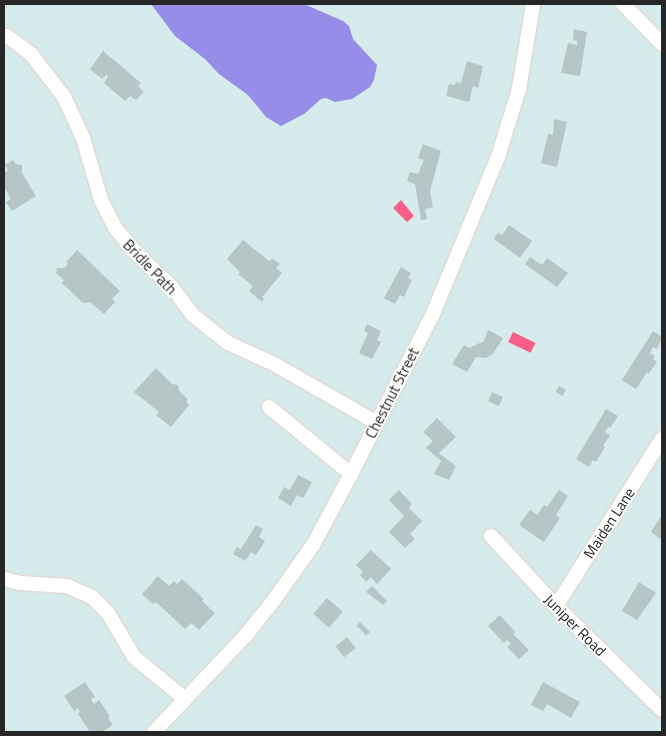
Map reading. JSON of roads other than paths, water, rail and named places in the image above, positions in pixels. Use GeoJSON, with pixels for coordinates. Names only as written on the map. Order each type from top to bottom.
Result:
{"type":"FeatureCollection","features":[{"type":"Feature","properties":{"kind":"street","name":"Chestnut Street"},"geometry":{"type":"LineString","coordinates":[[154,732],[251,629],[295,573],[351,474],[432,316],[498,157],[520,90],[533,4]]}},
{"type":"Feature","properties":{"kind":"street"},"geometry":{"type":"LineString","coordinates":[[623,4],[662,44]]}},
{"type":"Feature","properties":{"kind":"street","name":"Bridle Path"},"geometry":{"type":"LineString","coordinates":[[7,36],[26,49],[41,65],[67,104],[83,138],[101,200],[116,229],[138,255],[171,286],[194,316],[228,344],[274,364],[377,423]]}},
{"type":"Feature","properties":{"kind":"street"},"geometry":{"type":"LineString","coordinates":[[269,407],[351,474]]}},
{"type":"Feature","properties":{"kind":"street","name":"Maiden Lane"},"geometry":{"type":"LineString","coordinates":[[556,606],[662,439]]}},
{"type":"Feature","properties":{"kind":"street","name":"Juniper Road"},"geometry":{"type":"LineString","coordinates":[[491,536],[556,606],[662,710]]}},
{"type":"Feature","properties":{"kind":"street"},"geometry":{"type":"LineString","coordinates":[[4,579],[20,583],[67,586],[92,597],[108,612],[123,642],[140,664],[185,700]]}}]}
